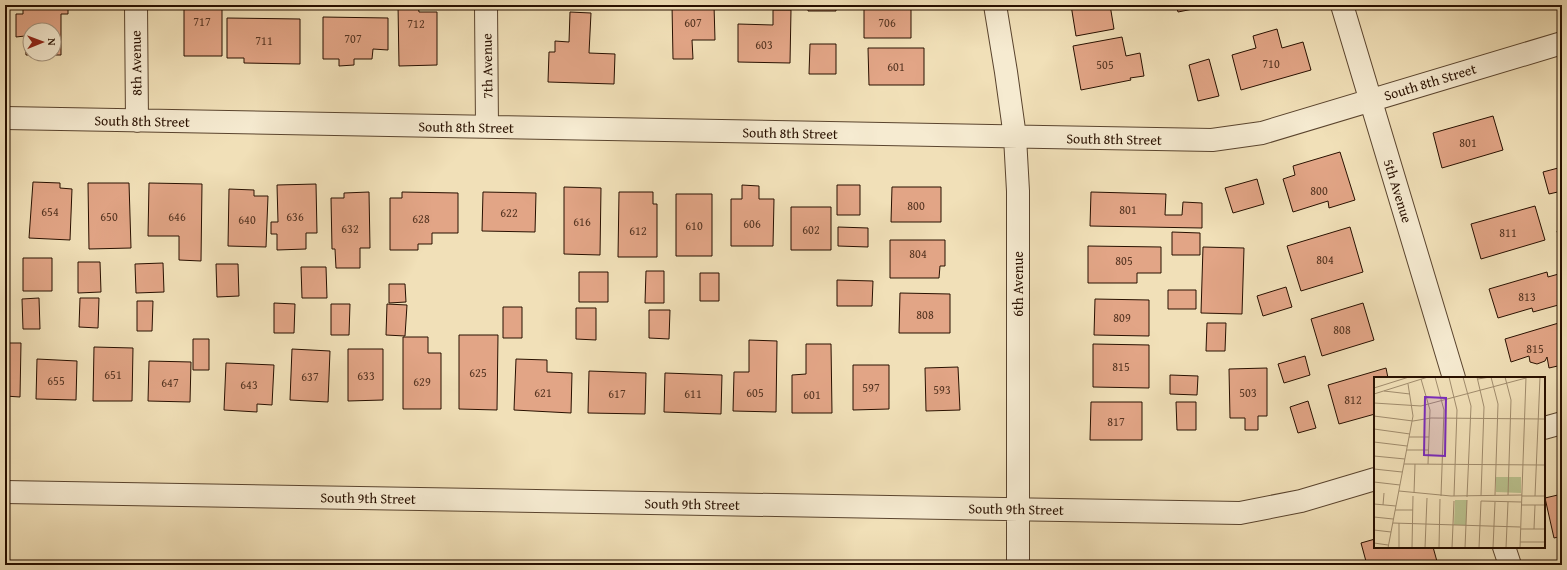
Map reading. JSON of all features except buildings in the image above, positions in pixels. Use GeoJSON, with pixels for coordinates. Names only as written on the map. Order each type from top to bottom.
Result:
{"type":"FeatureCollection","features":[{"type":"Feature","properties":{"kind":"street","name":"8th Avenue"},"geometry":{"type":"LineString","coordinates":[[136,5],[137,121]]}},
{"type":"Feature","properties":{"kind":"street","name":"7th Avenue"},"geometry":{"type":"LineString","coordinates":[[486,5],[488,127]]}},
{"type":"Feature","properties":{"kind":"street","name":"6th Avenue"},"geometry":{"type":"LineString","coordinates":[[995,5],[1015,137],[1018,191],[1018,565]]}},
{"type":"Feature","properties":{"kind":"street","name":"5th Avenue"},"geometry":{"type":"LineString","coordinates":[[1342,5],[1454,377]]}},
{"type":"Feature","properties":{"kind":"street","name":"South 8th Street"},"geometry":{"type":"LineString","coordinates":[[5,118],[1212,140],[1262,132],[1562,43]]}},
{"type":"Feature","properties":{"kind":"street"},"geometry":{"type":"LineString","coordinates":[[1545,428],[1562,423]]}},
{"type":"Feature","properties":{"kind":"street","name":"South 9th Street"},"geometry":{"type":"LineString","coordinates":[[5,492],[1240,513],[1301,501],[1374,479]]}},
{"type":"Feature","properties":{"kind":"street"},"geometry":{"type":"LineString","coordinates":[[1504,548],[1510,565]]}}]}
